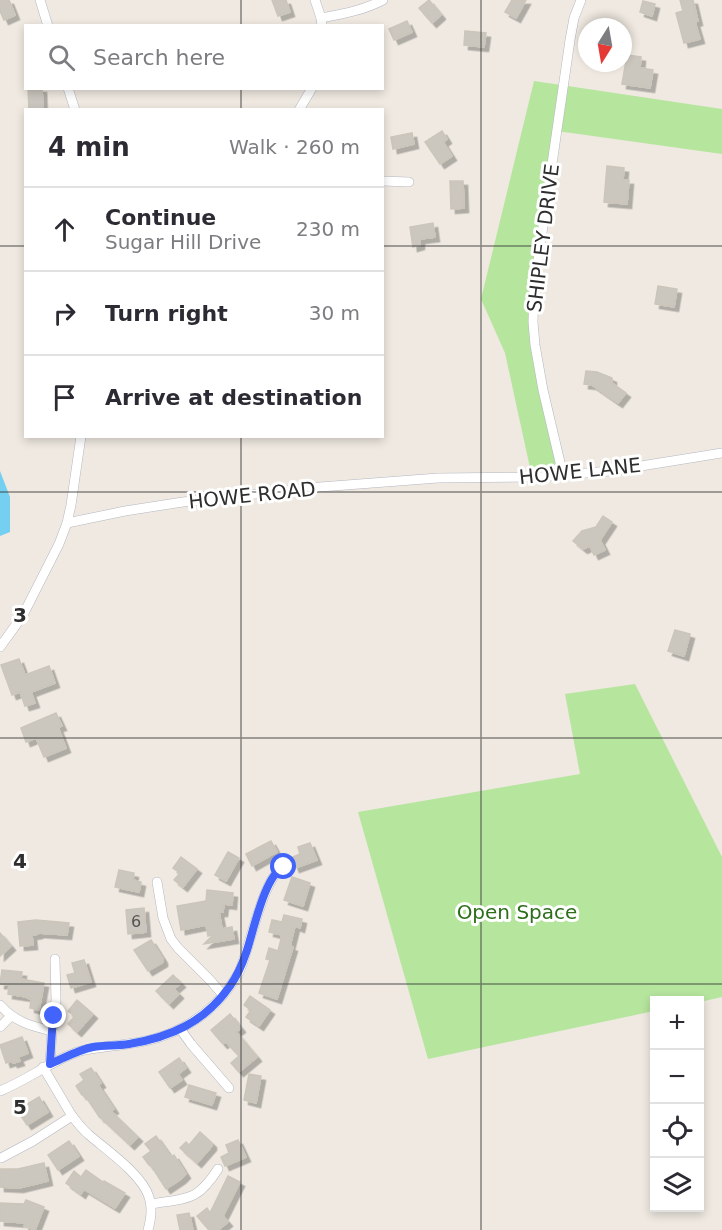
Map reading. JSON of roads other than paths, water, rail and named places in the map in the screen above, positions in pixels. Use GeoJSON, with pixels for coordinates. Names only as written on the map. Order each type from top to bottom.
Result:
{"type":"FeatureCollection","features":[{"type":"Feature","properties":{"kind":"street"},"geometry":{"type":"LineString","coordinates":[[40,0],[47,24]]}},
{"type":"Feature","properties":{"kind":"street"},"geometry":{"type":"LineString","coordinates":[[315,0],[322,22],[383,0]]}},
{"type":"Feature","properties":{"kind":"street","name":"SHIPLEY DRIVE"},"geometry":{"type":"LineString","coordinates":[[563,475],[537,356],[533,311],[534,288],[570,40],[580,0]]}},
{"type":"Feature","properties":{"kind":"street"},"geometry":{"type":"LineString","coordinates":[[69,90],[74,108]]}},
{"type":"Feature","properties":{"kind":"street"},"geometry":{"type":"LineString","coordinates":[[299,108],[311,90]]}},
{"type":"Feature","properties":{"kind":"street"},"geometry":{"type":"LineString","coordinates":[[384,181],[409,182]]}},
{"type":"Feature","properties":{"kind":"street"},"geometry":{"type":"LineString","coordinates":[[0,647],[23,615],[59,544],[67,523],[81,438]]}},
{"type":"Feature","properties":{"kind":"street","name":"HOWE LANE"},"geometry":{"type":"LineString","coordinates":[[438,478],[509,478],[610,471],[722,453]]}},
{"type":"Feature","properties":{"kind":"street","name":"HOWE ROAD"},"geometry":{"type":"LineString","coordinates":[[67,523],[183,502],[320,487],[438,478]]}},
{"type":"Feature","properties":{"kind":"street"},"geometry":{"type":"LineString","coordinates":[[0,1091],[47,1065],[93,1047],[128,1044],[181,1030],[209,1009],[223,995],[238,973],[269,883],[274,874],[284,867]]}},
{"type":"Feature","properties":{"kind":"street"},"geometry":{"type":"LineString","coordinates":[[156,882],[163,918],[171,939],[223,995]]}},
{"type":"Feature","properties":{"kind":"street"},"geometry":{"type":"LineString","coordinates":[[55,959],[56,1000],[47,1065],[72,1116],[85,1132],[136,1175],[148,1192],[151,1204],[148,1230]]}},
{"type":"Feature","properties":{"kind":"street"},"geometry":{"type":"LineString","coordinates":[[0,1005],[21,1022],[52,1031]]}},
{"type":"Feature","properties":{"kind":"street"},"geometry":{"type":"LineString","coordinates":[[0,1027],[11,1016]]}},
{"type":"Feature","properties":{"kind":"street"},"geometry":{"type":"LineString","coordinates":[[181,1030],[190,1044],[229,1088]]}},
{"type":"Feature","properties":{"kind":"street"},"geometry":{"type":"LineString","coordinates":[[1,1158],[72,1116]]}},
{"type":"Feature","properties":{"kind":"street"},"geometry":{"type":"LineString","coordinates":[[151,1204],[189,1198],[197,1194],[218,1169]]}},
{"type":"Feature","properties":{"kind":"water"},"geometry":{"type":"Polygon","coordinates":[[[0,471],[10,497],[10,532],[0,536],[0,471]]]}},
{"type":"Feature","properties":{"kind":"park label","name":"Open Space"},"geometry":{"type":"Point","coordinates":[517,912]}}]}
